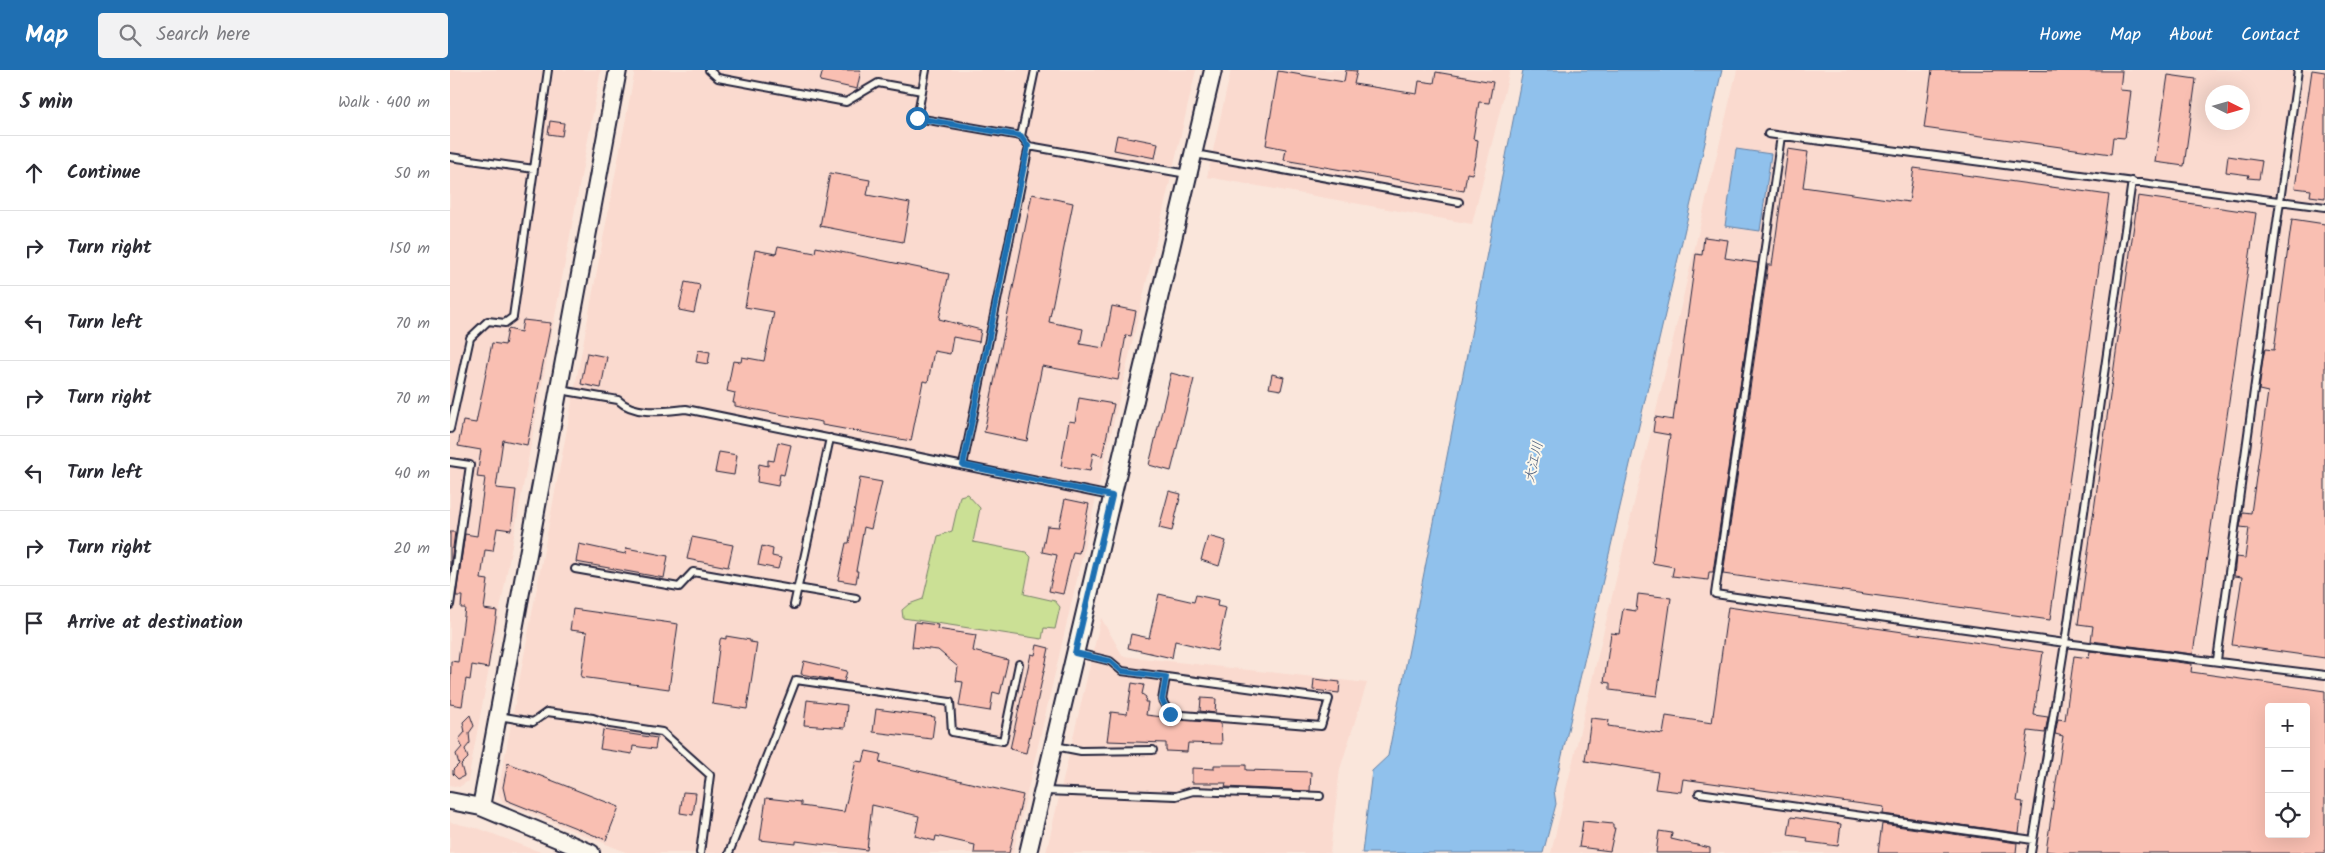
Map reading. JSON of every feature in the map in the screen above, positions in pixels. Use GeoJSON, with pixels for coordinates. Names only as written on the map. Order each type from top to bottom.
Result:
{"type":"FeatureCollection","features":[{"type":"Feature","properties":{"kind":"street"},"geometry":{"type":"LineString","coordinates":[[482,807],[618,70]]}},
{"type":"Feature","properties":{"kind":"street"},"geometry":{"type":"LineString","coordinates":[[1028,853],[1213,70]]}},
{"type":"Feature","properties":{"kind":"street"},"geometry":{"type":"LineString","coordinates":[[450,801],[482,807],[591,853]]}},
{"type":"Feature","properties":{"kind":"lane"},"geometry":{"type":"LineString","coordinates":[[450,429],[470,338],[488,321],[505,323],[513,317],[548,70]]}},
{"type":"Feature","properties":{"kind":"lane"},"geometry":{"type":"LineString","coordinates":[[709,70],[718,78],[846,102],[878,83],[922,91]]}},
{"type":"Feature","properties":{"kind":"lane"},"geometry":{"type":"LineString","coordinates":[[718,78],[720,70]]}},
{"type":"Feature","properties":{"kind":"lane"},"geometry":{"type":"LineString","coordinates":[[926,70],[917,118],[1021,136],[1028,146],[1188,174]]}},
{"type":"Feature","properties":{"kind":"lane"},"geometry":{"type":"LineString","coordinates":[[1021,136],[1035,70]]}},
{"type":"Feature","properties":{"kind":"lane"},"geometry":{"type":"LineString","coordinates":[[2217,660],[2298,70]]}},
{"type":"Feature","properties":{"kind":"lane"},"geometry":{"type":"LineString","coordinates":[[1768,134],[2325,207]]}},
{"type":"Feature","properties":{"kind":"lane"},"geometry":{"type":"LineString","coordinates":[[1781,136],[1715,594],[2065,643],[2217,660],[2325,675]]}},
{"type":"Feature","properties":{"kind":"lane"},"geometry":{"type":"LineString","coordinates":[[963,465],[1028,146]]}},
{"type":"Feature","properties":{"kind":"lane"},"geometry":{"type":"LineString","coordinates":[[1193,153],[1459,202]]}},
{"type":"Feature","properties":{"kind":"lane"},"geometry":{"type":"LineString","coordinates":[[450,157],[534,169]]}},
{"type":"Feature","properties":{"kind":"lane"},"geometry":{"type":"LineString","coordinates":[[2032,853],[2065,643],[2132,181]]}},
{"type":"Feature","properties":{"kind":"lane"},"geometry":{"type":"LineString","coordinates":[[560,390],[618,400],[625,406],[654,412],[686,409],[1112,496]]}},
{"type":"Feature","properties":{"kind":"lane"},"geometry":{"type":"LineString","coordinates":[[794,604],[830,438]]}},
{"type":"Feature","properties":{"kind":"lane"},"geometry":{"type":"LineString","coordinates":[[450,462],[470,465],[450,605]]}},
{"type":"Feature","properties":{"kind":"lane"},"geometry":{"type":"LineString","coordinates":[[575,568],[679,587],[693,572],[856,598]]}},
{"type":"Feature","properties":{"kind":"lane"},"geometry":{"type":"LineString","coordinates":[[1075,653],[1110,661],[1122,671],[1329,699],[1321,726],[1170,714],[1162,700],[1166,677]]}},
{"type":"Feature","properties":{"kind":"lane"},"geometry":{"type":"LineString","coordinates":[[730,853],[796,680],[950,702],[952,732],[1003,741],[1019,664]]}},
{"type":"Feature","properties":{"kind":"lane"},"geometry":{"type":"LineString","coordinates":[[499,716],[533,722],[548,712],[593,718],[610,724],[662,732],[710,775],[700,853]]}},
{"type":"Feature","properties":{"kind":"lane"},"geometry":{"type":"LineString","coordinates":[[1053,746],[1081,751],[1153,750]]}},
{"type":"Feature","properties":{"kind":"lane"},"geometry":{"type":"LineString","coordinates":[[1043,791],[1176,796],[1194,791],[1320,796]]}},
{"type":"Feature","properties":{"kind":"lane"},"geometry":{"type":"LineString","coordinates":[[1699,793],[2033,840]]}},
{"type":"Feature","properties":{"kind":"shaded area"},"geometry":{"type":"Polygon","coordinates":[[[450,70],[601,70],[468,781],[459,787],[450,785],[450,70]]]}},
{"type":"Feature","properties":{"kind":"shaded area"},"geometry":{"type":"Polygon","coordinates":[[[635,70],[1196,70],[1013,853],[628,853],[503,802],[498,793],[635,70]]]}},
{"type":"Feature","properties":{"kind":"shaded area"},"geometry":{"type":"Polygon","coordinates":[[[1231,70],[1510,70],[1472,224],[1207,177],[1231,70]]]}},
{"type":"Feature","properties":{"kind":"shaded area"},"geometry":{"type":"Polygon","coordinates":[[[1737,70],[2325,70],[2325,853],[1551,853],[1737,70]]]}},
{"type":"Feature","properties":{"kind":"shaded area"},"geometry":{"type":"Polygon","coordinates":[[[1101,618],[1123,656],[1367,683],[1340,769],[1330,853],[1046,853],[1101,618]]]}},
{"type":"Feature","properties":{"kind":"shaded area"},"geometry":{"type":"Polygon","coordinates":[[[450,822],[480,829],[543,853],[450,853],[450,822]]]}},
{"type":"Feature","properties":{"kind":"green space"},"geometry":{"type":"Polygon","coordinates":[[[967,494],[980,508],[973,542],[1026,552],[1031,557],[1024,594],[1055,601],[1060,607],[1055,629],[1044,628],[1042,639],[903,618],[902,610],[909,604],[923,599],[938,536],[952,531],[960,496],[967,494]]]}},
{"type":"Feature","properties":{"kind":"water","name":"大江川"},"geometry":{"type":"Polygon","coordinates":[[[1523,70],[1722,70],[1554,790],[1556,804],[1543,853],[1362,853],[1372,771],[1388,756],[1523,70]]]}},
{"type":"Feature","properties":{"kind":"water"},"geometry":{"type":"Polygon","coordinates":[[[1736,149],[1771,154],[1760,231],[1725,226],[1736,149]]]}},
{"type":"Feature","properties":{"kind":"building"},"geometry":{"type":"Polygon","coordinates":[[[823,70],[861,70],[857,89],[820,81],[823,70]]]}},
{"type":"Feature","properties":{"kind":"building"},"geometry":{"type":"Polygon","coordinates":[[[1346,70],[1357,71],[1354,84],[1417,94],[1419,81],[1434,83],[1436,72],[1493,82],[1489,103],[1479,102],[1473,139],[1478,140],[1476,156],[1472,174],[1467,173],[1464,191],[1284,160],[1286,149],[1266,145],[1278,71],[1344,82],[1346,70]]]}},
{"type":"Feature","properties":{"kind":"building"},"geometry":{"type":"Polygon","coordinates":[[[1932,70],[2122,71],[2120,90],[2131,91],[2125,138],[2113,137],[2111,154],[1924,128],[1932,70]]]}},
{"type":"Feature","properties":{"kind":"building"},"geometry":{"type":"Polygon","coordinates":[[[2312,70],[2325,72],[2325,198],[2310,196],[2311,190],[2295,188],[2312,70]]]}},
{"type":"Feature","properties":{"kind":"building"},"geometry":{"type":"Polygon","coordinates":[[[2168,75],[2196,79],[2184,166],[2155,162],[2168,75]]]}},
{"type":"Feature","properties":{"kind":"building"},"geometry":{"type":"Polygon","coordinates":[[[550,121],[564,123],[562,136],[548,134],[550,121]]]}},
{"type":"Feature","properties":{"kind":"building"},"geometry":{"type":"Polygon","coordinates":[[[1117,135],[1158,143],[1155,158],[1114,150],[1117,135]]]}},
{"type":"Feature","properties":{"kind":"building"},"geometry":{"type":"Polygon","coordinates":[[[1788,149],[1808,152],[1803,187],[1909,202],[1914,168],[2109,195],[2050,620],[1723,574],[1768,265],[1772,265],[1788,149]]]}},
{"type":"Feature","properties":{"kind":"building"},"geometry":{"type":"Polygon","coordinates":[[[2228,156],[2262,161],[2259,179],[2248,178],[2249,175],[2226,172],[2228,156]]]}},
{"type":"Feature","properties":{"kind":"building"},"geometry":{"type":"Polygon","coordinates":[[[830,173],[870,180],[867,195],[910,203],[903,242],[820,226],[830,173]]]}},
{"type":"Feature","properties":{"kind":"building"},"geometry":{"type":"Polygon","coordinates":[[[1032,194],[1073,203],[1049,322],[1083,329],[1080,344],[1104,348],[1112,306],[1136,311],[1131,336],[1126,335],[1118,380],[1042,366],[1027,441],[984,432],[1032,194]]]}},
{"type":"Feature","properties":{"kind":"building"},"geometry":{"type":"Polygon","coordinates":[[[2138,196],[2256,213],[2193,654],[2091,641],[2093,626],[2078,624],[2138,196]]]}},
{"type":"Feature","properties":{"kind":"building"},"geometry":{"type":"Polygon","coordinates":[[[2292,219],[2325,224],[2325,658],[2232,645],[2242,577],[2234,576],[2236,557],[2245,558],[2249,528],[2240,527],[2243,512],[2251,513],[2268,392],[2259,390],[2263,358],[2265,349],[2274,350],[2292,219]]]}},
{"type":"Feature","properties":{"kind":"building"},"geometry":{"type":"Polygon","coordinates":[[[1704,237],[1728,240],[1725,258],[1758,263],[1713,572],[1709,572],[1708,580],[1672,576],[1674,567],[1652,563],[1670,435],[1653,432],[1655,417],[1673,420],[1696,254],[1702,255],[1704,237]]]}},
{"type":"Feature","properties":{"kind":"building"},"geometry":{"type":"Polygon","coordinates":[[[778,246],[815,253],[816,247],[949,274],[939,319],[981,330],[979,342],[953,337],[950,354],[934,351],[928,382],[923,381],[911,441],[822,425],[822,422],[735,406],[735,403],[733,403],[735,393],[727,391],[733,361],[741,362],[742,357],[764,361],[774,312],[745,307],[755,250],[776,254],[778,246]]]}},
{"type":"Feature","properties":{"kind":"building"},"geometry":{"type":"Polygon","coordinates":[[[685,282],[700,285],[694,313],[679,310],[685,282]]]}},
{"type":"Feature","properties":{"kind":"building"},"geometry":{"type":"Polygon","coordinates":[[[523,320],[551,323],[527,445],[503,440],[496,488],[516,490],[511,530],[497,528],[493,551],[485,550],[481,579],[488,580],[484,609],[497,611],[488,668],[472,665],[470,680],[466,679],[462,706],[450,704],[451,661],[458,662],[465,608],[461,608],[462,596],[456,596],[465,534],[477,536],[485,478],[477,477],[481,450],[458,446],[463,421],[476,423],[492,343],[505,345],[508,329],[521,332],[523,320]]]}},
{"type":"Feature","properties":{"kind":"building"},"geometry":{"type":"Polygon","coordinates":[[[698,350],[710,352],[708,364],[696,362],[698,350]]]}},
{"type":"Feature","properties":{"kind":"building"},"geometry":{"type":"Polygon","coordinates":[[[587,353],[607,357],[601,388],[581,384],[587,353]]]}},
{"type":"Feature","properties":{"kind":"building"},"geometry":{"type":"Polygon","coordinates":[[[1171,373],[1194,379],[1171,471],[1149,465],[1171,373]]]}},
{"type":"Feature","properties":{"kind":"building"},"geometry":{"type":"Polygon","coordinates":[[[1272,374],[1284,377],[1281,390],[1269,388],[1272,374]]]}},
{"type":"Feature","properties":{"kind":"building"},"geometry":{"type":"Polygon","coordinates":[[[1079,398],[1114,404],[1102,456],[1093,453],[1090,471],[1061,466],[1069,421],[1075,422],[1079,398]]]}},
{"type":"Feature","properties":{"kind":"building"},"geometry":{"type":"Polygon","coordinates":[[[778,442],[791,445],[784,475],[780,474],[778,486],[757,482],[759,464],[768,466],[768,460],[774,461],[778,442]]]}},
{"type":"Feature","properties":{"kind":"building"},"geometry":{"type":"Polygon","coordinates":[[[719,452],[737,455],[734,475],[715,472],[719,452]]]}},
{"type":"Feature","properties":{"kind":"building"},"geometry":{"type":"Polygon","coordinates":[[[860,478],[882,482],[871,529],[864,527],[856,571],[858,571],[856,583],[838,580],[846,543],[849,543],[860,478]]]}},
{"type":"Feature","properties":{"kind":"building"},"geometry":{"type":"Polygon","coordinates":[[[1169,491],[1181,494],[1172,531],[1159,528],[1169,491]]]}},
{"type":"Feature","properties":{"kind":"building"},"geometry":{"type":"Polygon","coordinates":[[[1065,499],[1089,504],[1079,553],[1073,552],[1063,594],[1049,591],[1057,555],[1042,552],[1047,526],[1059,527],[1065,499]]]}},
{"type":"Feature","properties":{"kind":"building"},"geometry":{"type":"Polygon","coordinates":[[[450,532],[455,532],[450,570],[450,532]]]}},
{"type":"Feature","properties":{"kind":"building"},"geometry":{"type":"Polygon","coordinates":[[[1208,536],[1226,541],[1219,566],[1201,560],[1208,536]]]}},
{"type":"Feature","properties":{"kind":"building"},"geometry":{"type":"Polygon","coordinates":[[[692,537],[733,545],[728,567],[687,559],[692,537]]]}},
{"type":"Feature","properties":{"kind":"building"},"geometry":{"type":"Polygon","coordinates":[[[579,544],[625,554],[626,548],[668,556],[664,578],[576,562],[579,544]]]}},
{"type":"Feature","properties":{"kind":"building"},"geometry":{"type":"Polygon","coordinates":[[[762,546],[773,549],[772,556],[781,558],[778,569],[758,565],[762,546]]]}},
{"type":"Feature","properties":{"kind":"building"},"geometry":{"type":"Polygon","coordinates":[[[1159,594],[1194,602],[1196,595],[1218,600],[1217,606],[1226,608],[1217,651],[1175,641],[1172,658],[1128,648],[1131,634],[1149,638],[1159,594]]]}},
{"type":"Feature","properties":{"kind":"building"},"geometry":{"type":"Polygon","coordinates":[[[1638,594],[1671,598],[1657,696],[1610,690],[1610,683],[1604,682],[1611,633],[1619,634],[1623,609],[1636,611],[1638,594]]]}},
{"type":"Feature","properties":{"kind":"building"},"geometry":{"type":"Polygon","coordinates":[[[1728,607],[2043,652],[2034,715],[2048,717],[2045,733],[2028,731],[2017,801],[2023,802],[2019,833],[1883,814],[1884,807],[1683,779],[1681,792],[1655,789],[1658,772],[1585,761],[1591,718],[1609,720],[1608,726],[1663,734],[1666,716],[1712,723],[1728,607]]]}},
{"type":"Feature","properties":{"kind":"building"},"geometry":{"type":"Polygon","coordinates":[[[573,609],[678,624],[669,689],[581,677],[587,632],[570,630],[573,609]]]}},
{"type":"Feature","properties":{"kind":"building"},"geometry":{"type":"Polygon","coordinates":[[[915,622],[938,625],[937,629],[976,635],[973,651],[1008,660],[1000,694],[993,692],[990,711],[959,706],[963,682],[956,681],[958,667],[938,650],[912,647],[915,622]]]}},
{"type":"Feature","properties":{"kind":"building"},"geometry":{"type":"Polygon","coordinates":[[[726,636],[757,643],[747,709],[712,704],[720,640],[721,638],[726,639],[726,636]]]}},
{"type":"Feature","properties":{"kind":"building"},"geometry":{"type":"Polygon","coordinates":[[[1037,645],[1049,648],[1026,753],[1010,749],[1031,654],[1035,655],[1037,645]]]}},
{"type":"Feature","properties":{"kind":"building"},"geometry":{"type":"Polygon","coordinates":[[[2090,651],[2192,664],[2191,672],[2325,691],[2325,853],[2061,853],[2046,851],[2063,736],[2055,734],[2058,719],[2065,720],[2074,656],[2089,658],[2090,651]]]}},
{"type":"Feature","properties":{"kind":"building"},"geometry":{"type":"Polygon","coordinates":[[[804,661],[847,671],[844,682],[801,674],[804,661]]]}},
{"type":"Feature","properties":{"kind":"building"},"geometry":{"type":"Polygon","coordinates":[[[1314,679],[1340,682],[1339,693],[1313,690],[1314,679]]]}},
{"type":"Feature","properties":{"kind":"building"},"geometry":{"type":"Polygon","coordinates":[[[1132,683],[1144,685],[1142,694],[1146,697],[1145,702],[1148,702],[1146,715],[1163,717],[1163,719],[1221,723],[1222,744],[1188,743],[1187,752],[1166,751],[1166,743],[1107,741],[1111,712],[1127,714],[1132,683]]]}},
{"type":"Feature","properties":{"kind":"building"},"geometry":{"type":"Polygon","coordinates":[[[1201,698],[1216,699],[1215,713],[1200,711],[1201,698]]]}},
{"type":"Feature","properties":{"kind":"building"},"geometry":{"type":"Polygon","coordinates":[[[807,700],[847,705],[845,728],[804,725],[807,700]]]}},
{"type":"Feature","properties":{"kind":"building"},"geometry":{"type":"Polygon","coordinates":[[[876,709],[935,717],[932,739],[873,732],[876,709]]]}},
{"type":"Feature","properties":{"kind":"building"},"geometry":{"type":"Polygon","coordinates":[[[470,715],[474,726],[469,733],[470,743],[465,749],[468,758],[461,765],[464,776],[458,779],[453,774],[453,770],[459,764],[456,754],[462,747],[459,739],[465,732],[463,722],[470,715]]]}},
{"type":"Feature","properties":{"kind":"building"},"geometry":{"type":"Polygon","coordinates":[[[603,730],[657,738],[655,749],[633,746],[632,754],[600,749],[603,730]]]}},
{"type":"Feature","properties":{"kind":"building"},"geometry":{"type":"Polygon","coordinates":[[[866,751],[881,754],[879,762],[1023,795],[1009,853],[974,853],[975,845],[936,836],[935,841],[915,836],[919,816],[872,805],[867,850],[796,841],[796,844],[760,840],[766,798],[801,802],[801,806],[844,812],[856,761],[863,762],[866,751]]]}},
{"type":"Feature","properties":{"kind":"building"},"geometry":{"type":"Polygon","coordinates":[[[508,763],[619,807],[606,840],[506,800],[503,787],[508,763]]]}},
{"type":"Feature","properties":{"kind":"building"},"geometry":{"type":"Polygon","coordinates":[[[1214,765],[1246,765],[1246,770],[1311,772],[1310,791],[1225,787],[1226,783],[1192,783],[1192,768],[1214,769],[1214,765]]]}},
{"type":"Feature","properties":{"kind":"building"},"geometry":{"type":"Polygon","coordinates":[[[683,792],[696,793],[693,815],[680,813],[683,792]]]}},
{"type":"Feature","properties":{"kind":"building"},"geometry":{"type":"Polygon","coordinates":[[[1791,817],[1841,824],[1838,846],[1807,842],[1808,838],[1788,835],[1791,817]]]}},
{"type":"Feature","properties":{"kind":"building"},"geometry":{"type":"Polygon","coordinates":[[[1583,821],[1613,824],[1613,828],[1615,828],[1610,851],[1579,847],[1583,821]]]}},
{"type":"Feature","properties":{"kind":"building"},"geometry":{"type":"Polygon","coordinates":[[[1882,824],[2017,843],[2016,853],[1878,853],[1882,824]]]}},
{"type":"Feature","properties":{"kind":"building"},"geometry":{"type":"Polygon","coordinates":[[[1659,831],[1672,833],[1671,839],[1710,848],[1710,853],[1656,853],[1659,831]]]}},
{"type":"Feature","properties":{"kind":"route"},"geometry":{"type":"LineString","coordinates":[[917,118],[1021,136],[1028,146],[963,465],[1112,496],[1075,653],[1110,661],[1122,671],[1166,677],[1162,700],[1170,714]]}}]}
